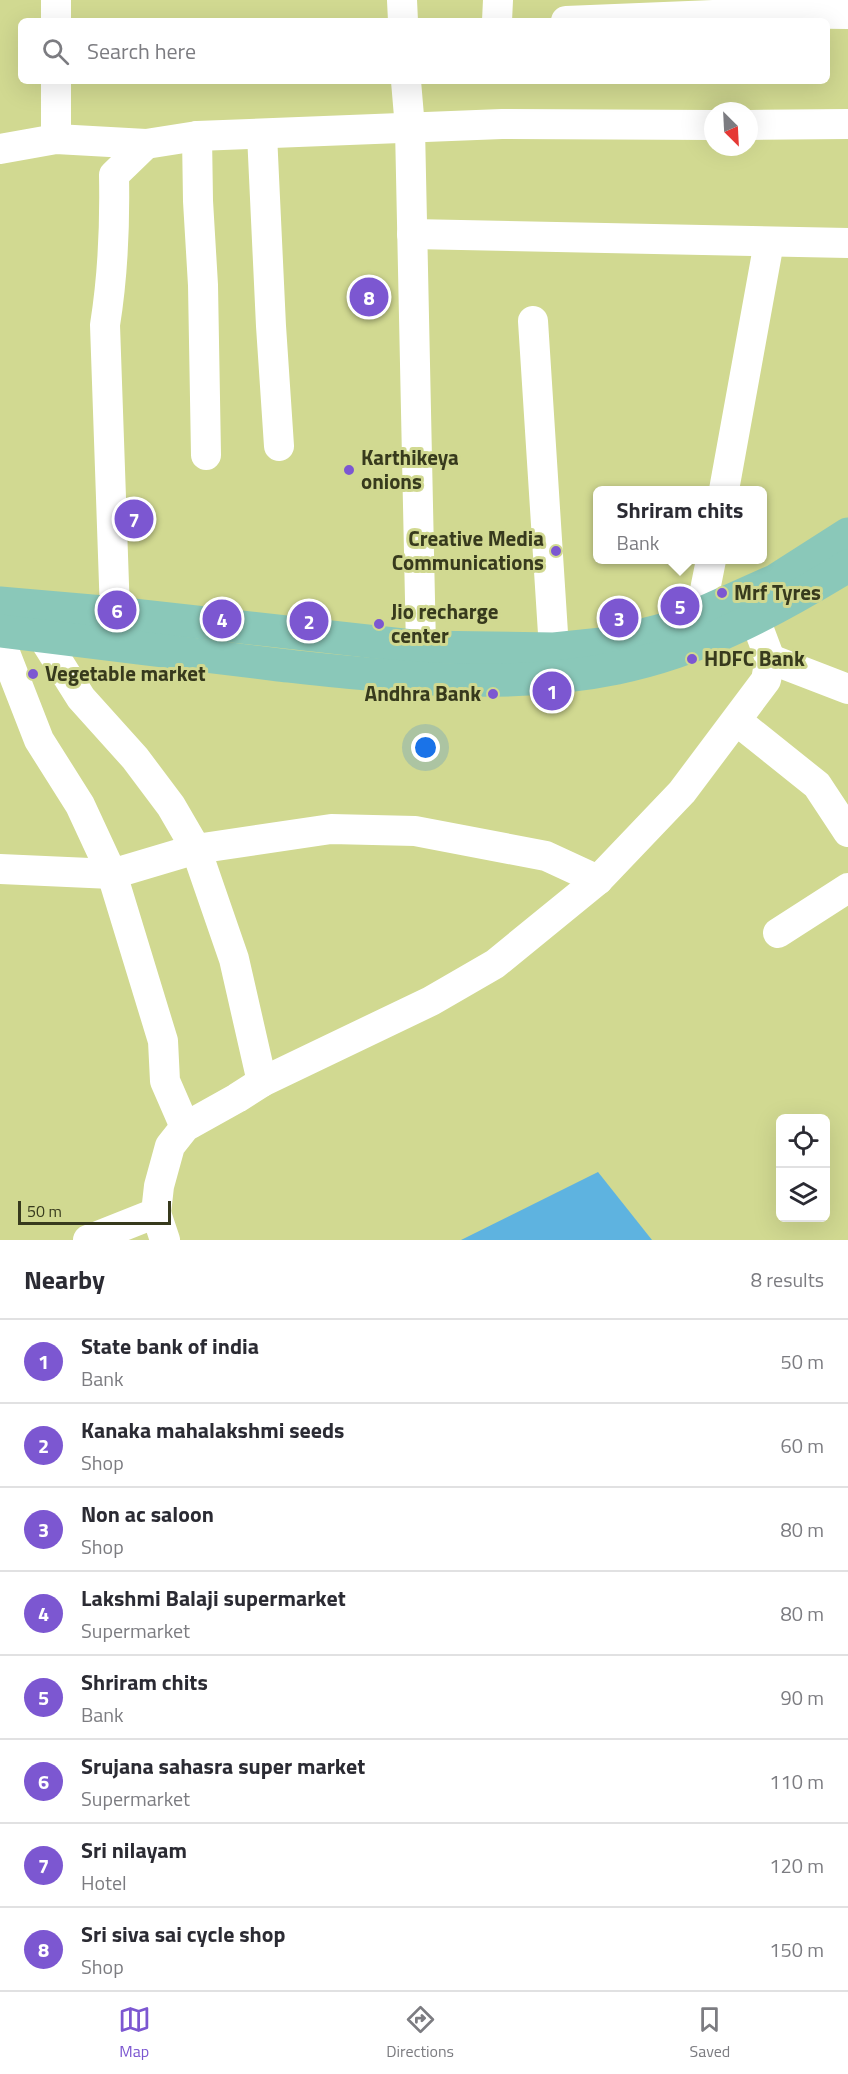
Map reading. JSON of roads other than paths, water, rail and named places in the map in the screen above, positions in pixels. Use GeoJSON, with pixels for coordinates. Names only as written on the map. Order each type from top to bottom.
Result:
{"type":"FeatureCollection","features":[{"type":"Feature","properties":{"kind":"main road"},"geometry":{"type":"LineString","coordinates":[[0,603],[115,613],[421,647],[554,649],[611,643],[666,628],[700,615],[776,580],[848,534]]}},
{"type":"Feature","properties":{"kind":"main road"},"geometry":{"type":"LineString","coordinates":[[0,631],[323,670],[437,680],[554,677],[617,668],[672,653],[755,620],[848,566]]}},
{"type":"Feature","properties":{"kind":"street"},"geometry":{"type":"LineString","coordinates":[[56,0],[56,18]]}},
{"type":"Feature","properties":{"kind":"street"},"geometry":{"type":"LineString","coordinates":[[402,0],[403,18]]}},
{"type":"Feature","properties":{"kind":"street"},"geometry":{"type":"LineString","coordinates":[[496,18],[498,0]]}},
{"type":"Feature","properties":{"kind":"street"},"geometry":{"type":"LineString","coordinates":[[608,18],[762,7],[848,14]]}},
{"type":"Feature","properties":{"kind":"street"},"geometry":{"type":"LineString","coordinates":[[56,84],[56,139]]}},
{"type":"Feature","properties":{"kind":"street"},"geometry":{"type":"LineString","coordinates":[[406,84],[410,128],[421,647]]}},
{"type":"Feature","properties":{"kind":"street"},"geometry":{"type":"LineString","coordinates":[[0,149],[56,139],[146,144],[197,136],[502,124],[704,125]]}},
{"type":"Feature","properties":{"kind":"street"},"geometry":{"type":"LineString","coordinates":[[758,125],[848,124]]}},
{"type":"Feature","properties":{"kind":"street"},"geometry":{"type":"LineString","coordinates":[[262,134],[279,446]]}},
{"type":"Feature","properties":{"kind":"street"},"geometry":{"type":"LineString","coordinates":[[197,136],[206,455]]}},
{"type":"Feature","properties":{"kind":"street"},"geometry":{"type":"LineString","coordinates":[[115,613],[105,325],[111,286],[115,228],[114,175],[146,144]]}},
{"type":"Feature","properties":{"kind":"street"},"geometry":{"type":"LineString","coordinates":[[412,234],[848,243]]}},
{"type":"Feature","properties":{"kind":"street"},"geometry":{"type":"LineString","coordinates":[[725,486],[770,242]]}},
{"type":"Feature","properties":{"kind":"street"},"geometry":{"type":"LineString","coordinates":[[532,321],[554,649]]}},
{"type":"Feature","properties":{"kind":"street"},"geometry":{"type":"LineString","coordinates":[[700,615],[710,564]]}},
{"type":"Feature","properties":{"kind":"street"},"geometry":{"type":"LineString","coordinates":[[88,1240],[161,1227],[159,1186],[170,1146],[185,1127],[262,1082],[431,1001],[495,964],[598,880],[682,792],[766,680],[770,659],[755,620]]}},
{"type":"Feature","properties":{"kind":"street"},"geometry":{"type":"LineString","coordinates":[[42,636],[81,698],[135,758],[171,806],[196,849],[234,959],[262,1082]]}},
{"type":"Feature","properties":{"kind":"street"},"geometry":{"type":"LineString","coordinates":[[0,640],[5,668],[39,740],[80,805],[112,874],[163,1041],[165,1081],[185,1127]]}},
{"type":"Feature","properties":{"kind":"street"},"geometry":{"type":"LineString","coordinates":[[770,659],[848,689]]}},
{"type":"Feature","properties":{"kind":"street"},"geometry":{"type":"LineString","coordinates":[[737,721],[817,785],[848,832]]}},
{"type":"Feature","properties":{"kind":"street"},"geometry":{"type":"LineString","coordinates":[[0,869],[112,874],[196,849],[331,829],[415,831],[546,856],[598,880]]}},
{"type":"Feature","properties":{"kind":"street"},"geometry":{"type":"LineString","coordinates":[[778,933],[848,888]]}},
{"type":"Feature","properties":{"kind":"water"},"geometry":{"type":"Polygon","coordinates":[[[598,1172],[652,1240],[461,1240],[598,1172]]]}},
{"type":"Feature","properties":{"kind":"place","name":"Sri siva sai cycle shop"},"geometry":{"type":"Point","coordinates":[369,297]}},
{"type":"Feature","properties":{"kind":"place","name":"Karthikeya onions"},"geometry":{"type":"Point","coordinates":[349,470]}},
{"type":"Feature","properties":{"kind":"place","name":"Sri nilayam"},"geometry":{"type":"Point","coordinates":[134,519]}},
{"type":"Feature","properties":{"kind":"place","name":"Creative Media Communications"},"geometry":{"type":"Point","coordinates":[556,551]}},
{"type":"Feature","properties":{"kind":"place","name":"Mrf Tyres"},"geometry":{"type":"Point","coordinates":[722,593]}},
{"type":"Feature","properties":{"kind":"place","name":"Shriram chits"},"geometry":{"type":"Point","coordinates":[680,606]}},
{"type":"Feature","properties":{"kind":"place","name":"Srujana sahasra super market"},"geometry":{"type":"Point","coordinates":[117,610]}},
{"type":"Feature","properties":{"kind":"place","name":"Non ac saloon"},"geometry":{"type":"Point","coordinates":[619,618]}},
{"type":"Feature","properties":{"kind":"place","name":"Lakshmi Balaji supermarket"},"geometry":{"type":"Point","coordinates":[222,619]}},
{"type":"Feature","properties":{"kind":"place","name":"Kanaka mahalakshmi seeds"},"geometry":{"type":"Point","coordinates":[309,621]}},
{"type":"Feature","properties":{"kind":"place","name":"Jio recharge center"},"geometry":{"type":"Point","coordinates":[379,624]}},
{"type":"Feature","properties":{"kind":"place","name":"HDFC Bank"},"geometry":{"type":"Point","coordinates":[692,659]}},
{"type":"Feature","properties":{"kind":"place","name":"Vegetable market"},"geometry":{"type":"Point","coordinates":[33,674]}},
{"type":"Feature","properties":{"kind":"place","name":"State bank of india"},"geometry":{"type":"Point","coordinates":[552,691]}},
{"type":"Feature","properties":{"kind":"place","name":"Andhra Bank"},"geometry":{"type":"Point","coordinates":[493,694]}}]}
